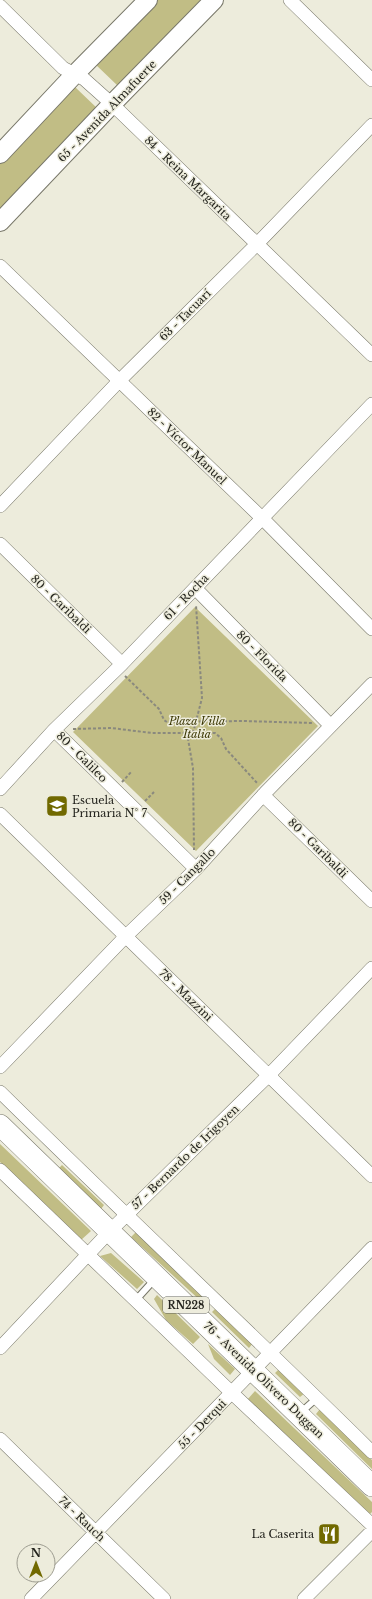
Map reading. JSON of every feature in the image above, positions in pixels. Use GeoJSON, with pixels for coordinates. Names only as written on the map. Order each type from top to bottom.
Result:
{"type":"FeatureCollection","features":[{"type":"Feature","properties":{"kind":"highway","name":"76 - Avenida Olivero Duggan"},"geometry":{"type":"LineString","coordinates":[[0,1125],[372,1486]]}},
{"type":"Feature","properties":{"kind":"main road"},"geometry":{"type":"LineString","coordinates":[[0,154],[74,75],[148,0]]}},
{"type":"Feature","properties":{"kind":"main road","name":"65 - Avenida Almafuerte"},"geometry":{"type":"LineString","coordinates":[[0,222],[112,104],[214,0]]}},
{"type":"Feature","properties":{"kind":"street"},"geometry":{"type":"LineString","coordinates":[[290,0],[372,80]]}},
{"type":"Feature","properties":{"kind":"street","name":"84 - Reina Margarita"},"geometry":{"type":"LineString","coordinates":[[0,6],[63,68],[84,79],[112,104],[372,355]]}},
{"type":"Feature","properties":{"kind":"street","name":"63 - Tacuarí"},"geometry":{"type":"LineString","coordinates":[[0,506],[119,381],[257,244],[372,125]]}},
{"type":"Feature","properties":{"kind":"street","name":"82 - Víctor Manuel"},"geometry":{"type":"LineString","coordinates":[[0,266],[262,518],[372,628]]}},
{"type":"Feature","properties":{"kind":"street","name":"61 - Rocha"},"geometry":{"type":"LineString","coordinates":[[0,789],[54,730],[120,666],[372,404]]}},
{"type":"Feature","properties":{"kind":"street","name":"80 - Garibaldi"},"geometry":{"type":"LineString","coordinates":[[0,544],[120,666]]}},
{"type":"Feature","properties":{"kind":"street","name":"80 - Florida"},"geometry":{"type":"LineString","coordinates":[[195,588],[330,724]]}},
{"type":"Feature","properties":{"kind":"street","name":"59 - Cangallo"},"geometry":{"type":"LineString","coordinates":[[0,1067],[126,936],[196,869],[330,724],[372,684]]}},
{"type":"Feature","properties":{"kind":"street","name":"80 - Galileo"},"geometry":{"type":"LineString","coordinates":[[54,730],[196,869]]}},
{"type":"Feature","properties":{"kind":"street","name":"80 - Garibaldi"},"geometry":{"type":"LineString","coordinates":[[264,794],[372,901]]}},
{"type":"Feature","properties":{"kind":"street","name":"78 - Mazzini"},"geometry":{"type":"LineString","coordinates":[[0,814],[372,1176]]}},
{"type":"Feature","properties":{"kind":"street","name":"57 - Bernardo de Irigoyen"},"geometry":{"type":"LineString","coordinates":[[0,1348],[109,1232],[269,1075],[372,968]]}},
{"type":"Feature","properties":{"kind":"street"},"geometry":{"type":"LineString","coordinates":[[0,1092],[126,1216],[271,1353],[372,1452]]}},
{"type":"Feature","properties":{"kind":"street"},"geometry":{"type":"LineString","coordinates":[[0,1170],[135,1301],[372,1525]]}},
{"type":"Feature","properties":{"kind":"street","name":"55 - Derqui"},"geometry":{"type":"LineString","coordinates":[[31,1599],[372,1248]]}},
{"type":"Feature","properties":{"kind":"street","name":"74 - Rauch"},"geometry":{"type":"LineString","coordinates":[[0,1439],[164,1599]]}},
{"type":"Feature","properties":{"kind":"street"},"geometry":{"type":"LineString","coordinates":[[304,1599],[372,1531]]}},
{"type":"Feature","properties":{"kind":"lane"},"geometry":{"type":"LineString","coordinates":[[135,1301],[157,1278]]}},
{"type":"Feature","properties":{"kind":"lane"},"geometry":{"type":"LineString","coordinates":[[299,1414],[317,1398]]}},
{"type":"Feature","properties":{"kind":"path"},"geometry":{"type":"LineString","coordinates":[[193,733],[202,698],[195,588]]}},
{"type":"Feature","properties":{"kind":"path"},"geometry":{"type":"LineString","coordinates":[[120,666],[159,709],[167,722],[243,721],[330,724]]}},
{"type":"Feature","properties":{"kind":"path"},"geometry":{"type":"LineString","coordinates":[[54,730],[110,728],[152,733],[215,733],[219,736],[226,749],[264,794]]}},
{"type":"Feature","properties":{"kind":"path"},"geometry":{"type":"LineString","coordinates":[[187,733],[193,768],[194,843],[196,869]]}},
{"type":"Feature","properties":{"kind":"green space"},"geometry":{"type":"Polygon","coordinates":[[[156,0],[203,0],[118,86],[94,63],[156,0]]]}},
{"type":"Feature","properties":{"kind":"green space"},"geometry":{"type":"Polygon","coordinates":[[[75,87],[99,110],[0,211],[0,163],[75,87]]]}},
{"type":"Feature","properties":{"kind":"green space","name":"Plaza Villa Italia"},"geometry":{"type":"Polygon","coordinates":[[[195,607],[318,726],[196,851],[73,732],[195,607]]]}},
{"type":"Feature","properties":{"kind":"green space"},"geometry":{"type":"Polygon","coordinates":[[[0,1144],[91,1231],[81,1240],[0,1162],[0,1144]]]}},
{"type":"Feature","properties":{"kind":"green space"},"geometry":{"type":"Polygon","coordinates":[[[62,1165],[104,1205],[101,1209],[59,1168],[62,1165]]]}},
{"type":"Feature","properties":{"kind":"green space"},"geometry":{"type":"Polygon","coordinates":[[[136,1232],[208,1298],[203,1303],[131,1237],[136,1232]]]}},
{"type":"Feature","properties":{"kind":"green space"},"geometry":{"type":"Polygon","coordinates":[[[111,1253],[144,1282],[137,1289],[100,1256],[111,1253]]]}},
{"type":"Feature","properties":{"kind":"green space"},"geometry":{"type":"Polygon","coordinates":[[[157,1295],[200,1337],[193,1344],[166,1320],[154,1299],[157,1295]]]}},
{"type":"Feature","properties":{"kind":"green space"},"geometry":{"type":"Polygon","coordinates":[[[216,1308],[253,1343],[249,1348],[212,1312],[216,1308]]]}},
{"type":"Feature","properties":{"kind":"green space"},"geometry":{"type":"Polygon","coordinates":[[[208,1344],[235,1369],[230,1375],[214,1359],[208,1344]]]}},
{"type":"Feature","properties":{"kind":"green space"},"geometry":{"type":"Polygon","coordinates":[[[280,1368],[305,1393],[300,1397],[275,1373],[280,1368]]]}},
{"type":"Feature","properties":{"kind":"green space"},"geometry":{"type":"Polygon","coordinates":[[[255,1391],[372,1502],[372,1512],[368,1516],[247,1400],[255,1391]]]}},
{"type":"Feature","properties":{"kind":"green space"},"geometry":{"type":"Polygon","coordinates":[[[320,1409],[372,1460],[372,1469],[316,1414],[320,1409]]]}},
{"type":"Feature","properties":{"kind":"place","name":"Escuela Primaria N° 7"},"geometry":{"type":"Point","coordinates":[57,806]}},
{"type":"Feature","properties":{"kind":"place","name":"La Caserita"},"geometry":{"type":"Point","coordinates":[329,1534]}}]}
